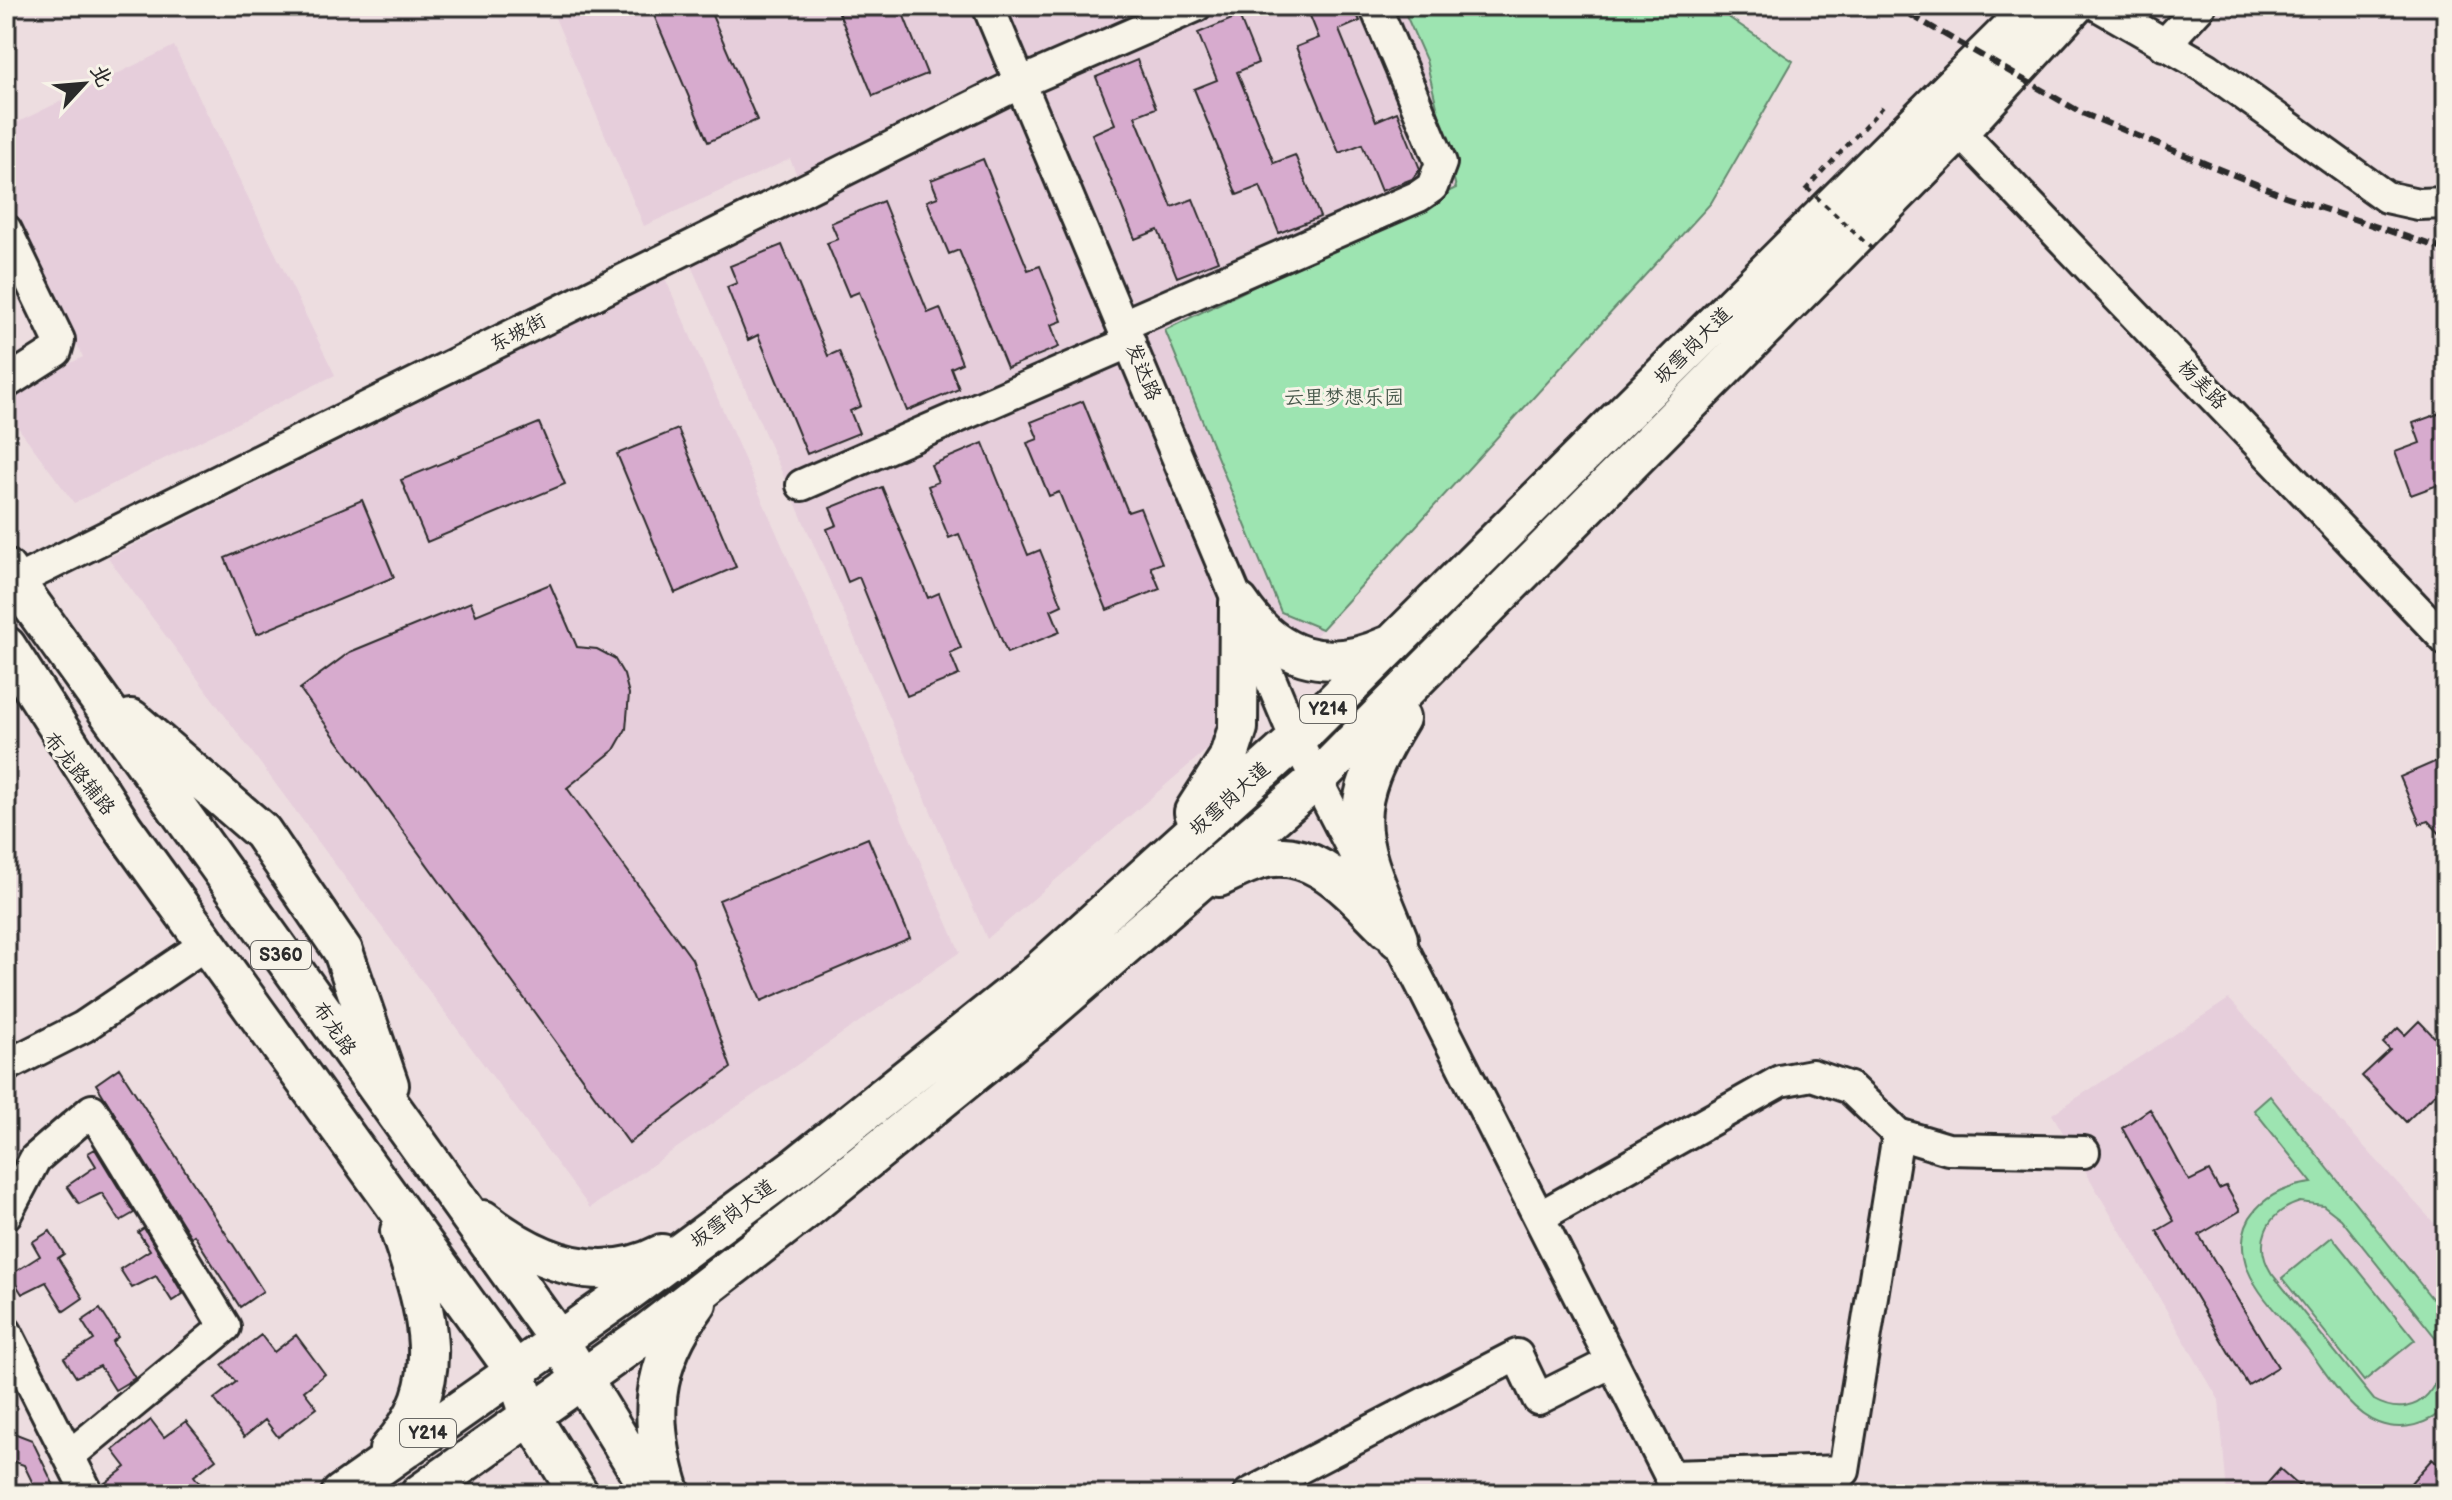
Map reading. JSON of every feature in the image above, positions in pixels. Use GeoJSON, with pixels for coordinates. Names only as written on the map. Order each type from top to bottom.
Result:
{"type":"FeatureCollection","features":[{"type":"Feature","properties":{"kind":"main road","name":"坂雪岗大道"},"geometry":{"type":"LineString","coordinates":[[420,1494],[713,1282],[1033,1025],[1317,779],[1959,131],[2074,6]]}},
{"type":"Feature","properties":{"kind":"main road","name":"坂雪岗大道"},"geometry":{"type":"LineString","coordinates":[[352,1486],[721,1223],[1031,979],[1296,740],[2028,8]]}},
{"type":"Feature","properties":{"kind":"main road","name":"布龙路"},"geometry":{"type":"LineString","coordinates":[[11,576],[559,1341],[653,1494]]}},
{"type":"Feature","properties":{"kind":"main road"},"geometry":{"type":"LineString","coordinates":[[1239,603],[1253,623],[1271,640],[1316,660],[1340,661],[1365,656],[1387,646],[1407,631]]}},
{"type":"Feature","properties":{"kind":"main road"},"geometry":{"type":"LineString","coordinates":[[1164,859],[1221,774],[1234,743],[1239,711],[1239,603]]}},
{"type":"Feature","properties":{"kind":"main road","name":"S360"},"geometry":{"type":"LineString","coordinates":[[6,646],[123,828],[515,1371],[530,1415],[579,1494]]}},
{"type":"Feature","properties":{"kind":"main road"},"geometry":{"type":"LineString","coordinates":[[1398,939],[1366,860],[1360,830],[1361,799],[1369,770],[1432,664]]}},
{"type":"Feature","properties":{"kind":"main road"},"geometry":{"type":"LineString","coordinates":[[85,679],[262,832],[343,951],[403,1126]]}},
{"type":"Feature","properties":{"kind":"main road","name":"布龙路辅路"},"geometry":{"type":"LineString","coordinates":[[6,684],[123,828]]}},
{"type":"Feature","properties":{"kind":"main road"},"geometry":{"type":"LineString","coordinates":[[1188,890],[1259,859],[1291,858],[1330,873],[1398,939]]}},
{"type":"Feature","properties":{"kind":"main road"},"geometry":{"type":"LineString","coordinates":[[352,1486],[394,1445],[418,1408],[430,1367],[427,1321],[387,1194]]}},
{"type":"Feature","properties":{"kind":"main road"},"geometry":{"type":"LineString","coordinates":[[454,1197],[513,1244],[553,1262],[587,1269],[615,1270],[653,1258],[721,1223]]}},
{"type":"Feature","properties":{"kind":"main road"},"geometry":{"type":"LineString","coordinates":[[671,1494],[655,1428],[656,1395],[670,1349],[683,1322],[713,1282]]}},
{"type":"Feature","properties":{"kind":"street","name":"发达路"},"geometry":{"type":"LineString","coordinates":[[988,6],[1296,740],[1670,1476],[1844,1471],[1898,1134]]}},
{"type":"Feature","properties":{"kind":"street","name":"东坡街"},"geometry":{"type":"LineString","coordinates":[[11,576],[1020,83],[1196,6]]}},
{"type":"Feature","properties":{"kind":"street"},"geometry":{"type":"LineString","coordinates":[[802,485],[1419,196],[1432,187],[1441,163],[1375,6]]}},
{"type":"Feature","properties":{"kind":"street"},"geometry":{"type":"LineString","coordinates":[[2099,6],[2207,68],[2386,197],[2418,204],[2446,203]]}},
{"type":"Feature","properties":{"kind":"street"},"geometry":{"type":"LineString","coordinates":[[2164,45],[2200,6]]}},
{"type":"Feature","properties":{"kind":"street","name":"杨美路"},"geometry":{"type":"LineString","coordinates":[[1959,131],[2446,640]]}},
{"type":"Feature","properties":{"kind":"street"},"geometry":{"type":"LineString","coordinates":[[6,230],[59,340],[56,351],[6,383]]}},
{"type":"Feature","properties":{"kind":"street"},"geometry":{"type":"LineString","coordinates":[[6,1066],[83,1027],[206,944]]}},
{"type":"Feature","properties":{"kind":"street"},"geometry":{"type":"LineString","coordinates":[[1539,1217],[1780,1081],[1812,1075],[1850,1088],[1898,1134],[1948,1149],[2084,1152]]}},
{"type":"Feature","properties":{"kind":"street"},"geometry":{"type":"LineString","coordinates":[[6,1214],[35,1159],[92,1110],[225,1327],[69,1456]]}},
{"type":"Feature","properties":{"kind":"street"},"geometry":{"type":"LineString","coordinates":[[6,1332],[88,1494]]}},
{"type":"Feature","properties":{"kind":"street"},"geometry":{"type":"LineString","coordinates":[[1249,1494],[1517,1355],[1538,1399],[1612,1362]]}},
{"type":"Feature","properties":{"kind":"path"},"geometry":{"type":"LineString","coordinates":[[1873,250],[1807,188],[1883,107]]}},
{"type":"Feature","properties":{"kind":"shaded area"},"geometry":{"type":"Polygon","coordinates":[[[550,6],[1402,6],[1426,60],[1456,188],[1165,330],[1281,612],[1322,629],[1233,727],[987,939],[689,261],[810,206],[790,159],[644,226],[550,6]]]}},
{"type":"Feature","properties":{"kind":"shaded area"},"geometry":{"type":"Polygon","coordinates":[[[174,46],[335,375],[74,503],[6,411],[6,395],[83,357],[6,201],[6,128],[174,46]]]}},
{"type":"Feature","properties":{"kind":"shaded area"},"geometry":{"type":"Polygon","coordinates":[[[665,278],[960,952],[590,1208],[108,558],[665,278]]]}},
{"type":"Feature","properties":{"kind":"shaded area"},"geometry":{"type":"Polygon","coordinates":[[[2229,999],[2446,1236],[2446,1494],[2227,1494],[2219,1400],[2052,1114],[2229,999]]]}},
{"type":"Feature","properties":{"kind":"green space","name":"云里梦想乐园"},"geometry":{"type":"Polygon","coordinates":[[[1402,6],[1712,6],[1793,61],[1711,203],[1322,629],[1281,612],[1165,330],[1456,188],[1426,60],[1402,6]]]}},
{"type":"Feature","properties":{"kind":"green space"},"geometry":{"type":"Polygon","coordinates":[[[2270,1096],[2446,1316],[2446,1407],[2432,1418],[2415,1425],[2396,1427],[2367,1418],[2339,1391],[2253,1280],[2243,1252],[2248,1221],[2267,1199],[2296,1186],[2312,1183],[2254,1110],[2270,1096]],[[2300,1202],[2278,1214],[2263,1241],[2266,1263],[2374,1400],[2390,1406],[2405,1407],[2418,1403],[2435,1383],[2439,1369],[2435,1337],[2341,1219],[2323,1205],[2300,1202]]]}},
{"type":"Feature","properties":{"kind":"green space"},"geometry":{"type":"Polygon","coordinates":[[[2332,1237],[2415,1340],[2364,1381],[2282,1278],[2332,1237]]]}},
{"type":"Feature","properties":{"kind":"building"},"geometry":{"type":"Polygon","coordinates":[[[650,6],[708,6],[757,120],[708,142],[650,6]]]}},
{"type":"Feature","properties":{"kind":"building"},"geometry":{"type":"Polygon","coordinates":[[[836,6],[900,6],[927,74],[873,96],[836,6]]]}},
{"type":"Feature","properties":{"kind":"building"},"geometry":{"type":"Polygon","coordinates":[[[1306,6],[1353,6],[1360,21],[1339,30],[1376,121],[1397,112],[1420,169],[1412,179],[1381,191],[1362,144],[1339,153],[1296,47],[1319,38],[1306,6]]]}},
{"type":"Feature","properties":{"kind":"building"},"geometry":{"type":"Polygon","coordinates":[[[1239,16],[1258,63],[1237,72],[1274,163],[1295,155],[1320,217],[1279,233],[1260,186],[1237,195],[1194,89],[1217,80],[1198,33],[1239,16]]]}},
{"type":"Feature","properties":{"kind":"building"},"geometry":{"type":"Polygon","coordinates":[[[1137,60],[1156,108],[1135,116],[1172,207],[1193,199],[1218,261],[1177,277],[1158,230],[1135,239],[1092,134],[1115,124],[1096,77],[1137,60]]]}},
{"type":"Feature","properties":{"kind":"building"},"geometry":{"type":"Polygon","coordinates":[[[983,159],[1028,270],[1040,266],[1062,321],[1051,325],[1059,347],[1007,368],[959,250],[949,254],[927,201],[938,197],[931,180],[983,159]]]}},
{"type":"Feature","properties":{"kind":"building"},"geometry":{"type":"Polygon","coordinates":[[[883,201],[928,313],[940,308],[962,363],[951,368],[959,389],[907,411],[859,292],[849,296],[827,243],[838,239],[831,223],[883,201]]]}},
{"type":"Feature","properties":{"kind":"building"},"geometry":{"type":"Polygon","coordinates":[[[782,245],[828,356],[839,351],[861,406],[850,411],[859,433],[807,454],[758,335],[748,340],[727,287],[737,283],[730,266],[782,245]]]}},
{"type":"Feature","properties":{"kind":"building"},"geometry":{"type":"Polygon","coordinates":[[[1083,401],[1128,512],[1140,508],[1162,563],[1151,567],[1160,589],[1107,610],[1059,492],[1049,496],[1027,443],[1038,439],[1031,422],[1083,401]]]}},
{"type":"Feature","properties":{"kind":"building"},"geometry":{"type":"Polygon","coordinates":[[[2446,411],[2446,482],[2411,495],[2395,452],[2420,443],[2413,423],[2446,411]]]}},
{"type":"Feature","properties":{"kind":"building"},"geometry":{"type":"Polygon","coordinates":[[[539,423],[565,484],[427,542],[401,480],[539,423]]]}},
{"type":"Feature","properties":{"kind":"building"},"geometry":{"type":"Polygon","coordinates":[[[678,429],[736,567],[675,593],[617,454],[678,429]]]}},
{"type":"Feature","properties":{"kind":"building"},"geometry":{"type":"Polygon","coordinates":[[[983,443],[1028,555],[1040,550],[1062,605],[1051,610],[1060,632],[1007,653],[959,534],[949,538],[928,486],[938,482],[931,465],[983,443]]]}},
{"type":"Feature","properties":{"kind":"building"},"geometry":{"type":"Polygon","coordinates":[[[882,487],[928,598],[939,593],[961,648],[950,653],[959,675],[907,696],[859,577],[848,582],[827,529],[837,525],[830,508],[882,487]]]}},
{"type":"Feature","properties":{"kind":"building"},"geometry":{"type":"Polygon","coordinates":[[[362,500],[394,577],[257,634],[225,558],[362,500]]]}},
{"type":"Feature","properties":{"kind":"building"},"geometry":{"type":"Polygon","coordinates":[[[550,584],[577,647],[597,649],[614,658],[624,675],[629,694],[626,729],[614,750],[567,788],[692,959],[731,1068],[629,1143],[300,689],[350,652],[471,602],[476,615],[550,584]]]}},
{"type":"Feature","properties":{"kind":"building"},"geometry":{"type":"Polygon","coordinates":[[[2446,757],[2446,840],[2428,821],[2420,824],[2400,777],[2446,757]]]}},
{"type":"Feature","properties":{"kind":"building"},"geometry":{"type":"Polygon","coordinates":[[[868,838],[910,938],[761,1001],[719,900],[868,838]]]}},
{"type":"Feature","properties":{"kind":"building"},"geometry":{"type":"Polygon","coordinates":[[[2419,1021],[2441,1044],[2436,1048],[2446,1058],[2446,1083],[2406,1122],[2362,1076],[2390,1050],[2383,1043],[2398,1028],[2405,1035],[2419,1021]]]}},
{"type":"Feature","properties":{"kind":"building"},"geometry":{"type":"Polygon","coordinates":[[[119,1068],[263,1291],[240,1307],[194,1235],[191,1237],[96,1084],[119,1068]]]}},
{"type":"Feature","properties":{"kind":"building"},"geometry":{"type":"Polygon","coordinates":[[[2150,1109],[2189,1181],[2209,1171],[2219,1189],[2226,1186],[2240,1211],[2199,1235],[2278,1367],[2248,1385],[2157,1231],[2174,1221],[2122,1128],[2150,1109]]]}},
{"type":"Feature","properties":{"kind":"building"},"geometry":{"type":"Polygon","coordinates":[[[95,1149],[134,1213],[120,1221],[102,1193],[79,1204],[67,1186],[96,1166],[88,1153],[95,1149]]]}},
{"type":"Feature","properties":{"kind":"building"},"geometry":{"type":"Polygon","coordinates":[[[144,1228],[183,1294],[172,1301],[156,1276],[132,1288],[120,1269],[150,1250],[138,1232],[144,1228]]]}},
{"type":"Feature","properties":{"kind":"building"},"geometry":{"type":"Polygon","coordinates":[[[50,1231],[64,1254],[58,1258],[83,1298],[64,1311],[46,1282],[22,1294],[10,1275],[40,1256],[32,1242],[50,1231]]]}},
{"type":"Feature","properties":{"kind":"building"},"geometry":{"type":"Polygon","coordinates":[[[100,1309],[118,1337],[112,1342],[135,1378],[115,1390],[100,1366],[76,1377],[64,1358],[94,1340],[82,1321],[100,1309]]]}},
{"type":"Feature","properties":{"kind":"building"},"geometry":{"type":"Polygon","coordinates":[[[261,1335],[274,1352],[296,1335],[325,1374],[304,1391],[317,1408],[278,1437],[265,1420],[244,1437],[214,1399],[236,1382],[222,1365],[261,1335]]]}},
{"type":"Feature","properties":{"kind":"building"},"geometry":{"type":"Polygon","coordinates":[[[151,1420],[164,1437],[186,1421],[216,1459],[194,1476],[208,1494],[112,1494],[104,1484],[126,1467],[113,1450],[151,1420]]]}},
{"type":"Feature","properties":{"kind":"building"},"geometry":{"type":"Polygon","coordinates":[[[6,1430],[32,1440],[58,1494],[38,1494],[24,1465],[6,1459],[6,1430]]]}},
{"type":"Feature","properties":{"kind":"building"},"geometry":{"type":"Polygon","coordinates":[[[2432,1459],[2446,1471],[2446,1494],[2401,1494],[2432,1459]]]}},
{"type":"Feature","properties":{"kind":"building"},"geometry":{"type":"Polygon","coordinates":[[[2280,1469],[2308,1494],[2258,1494],[2280,1469]]]}},
{"type":"Feature","properties":{"kind":"railway"},"geometry":{"type":"LineString","coordinates":[[1895,6],[2082,113],[2285,196],[2446,250]]}}]}
